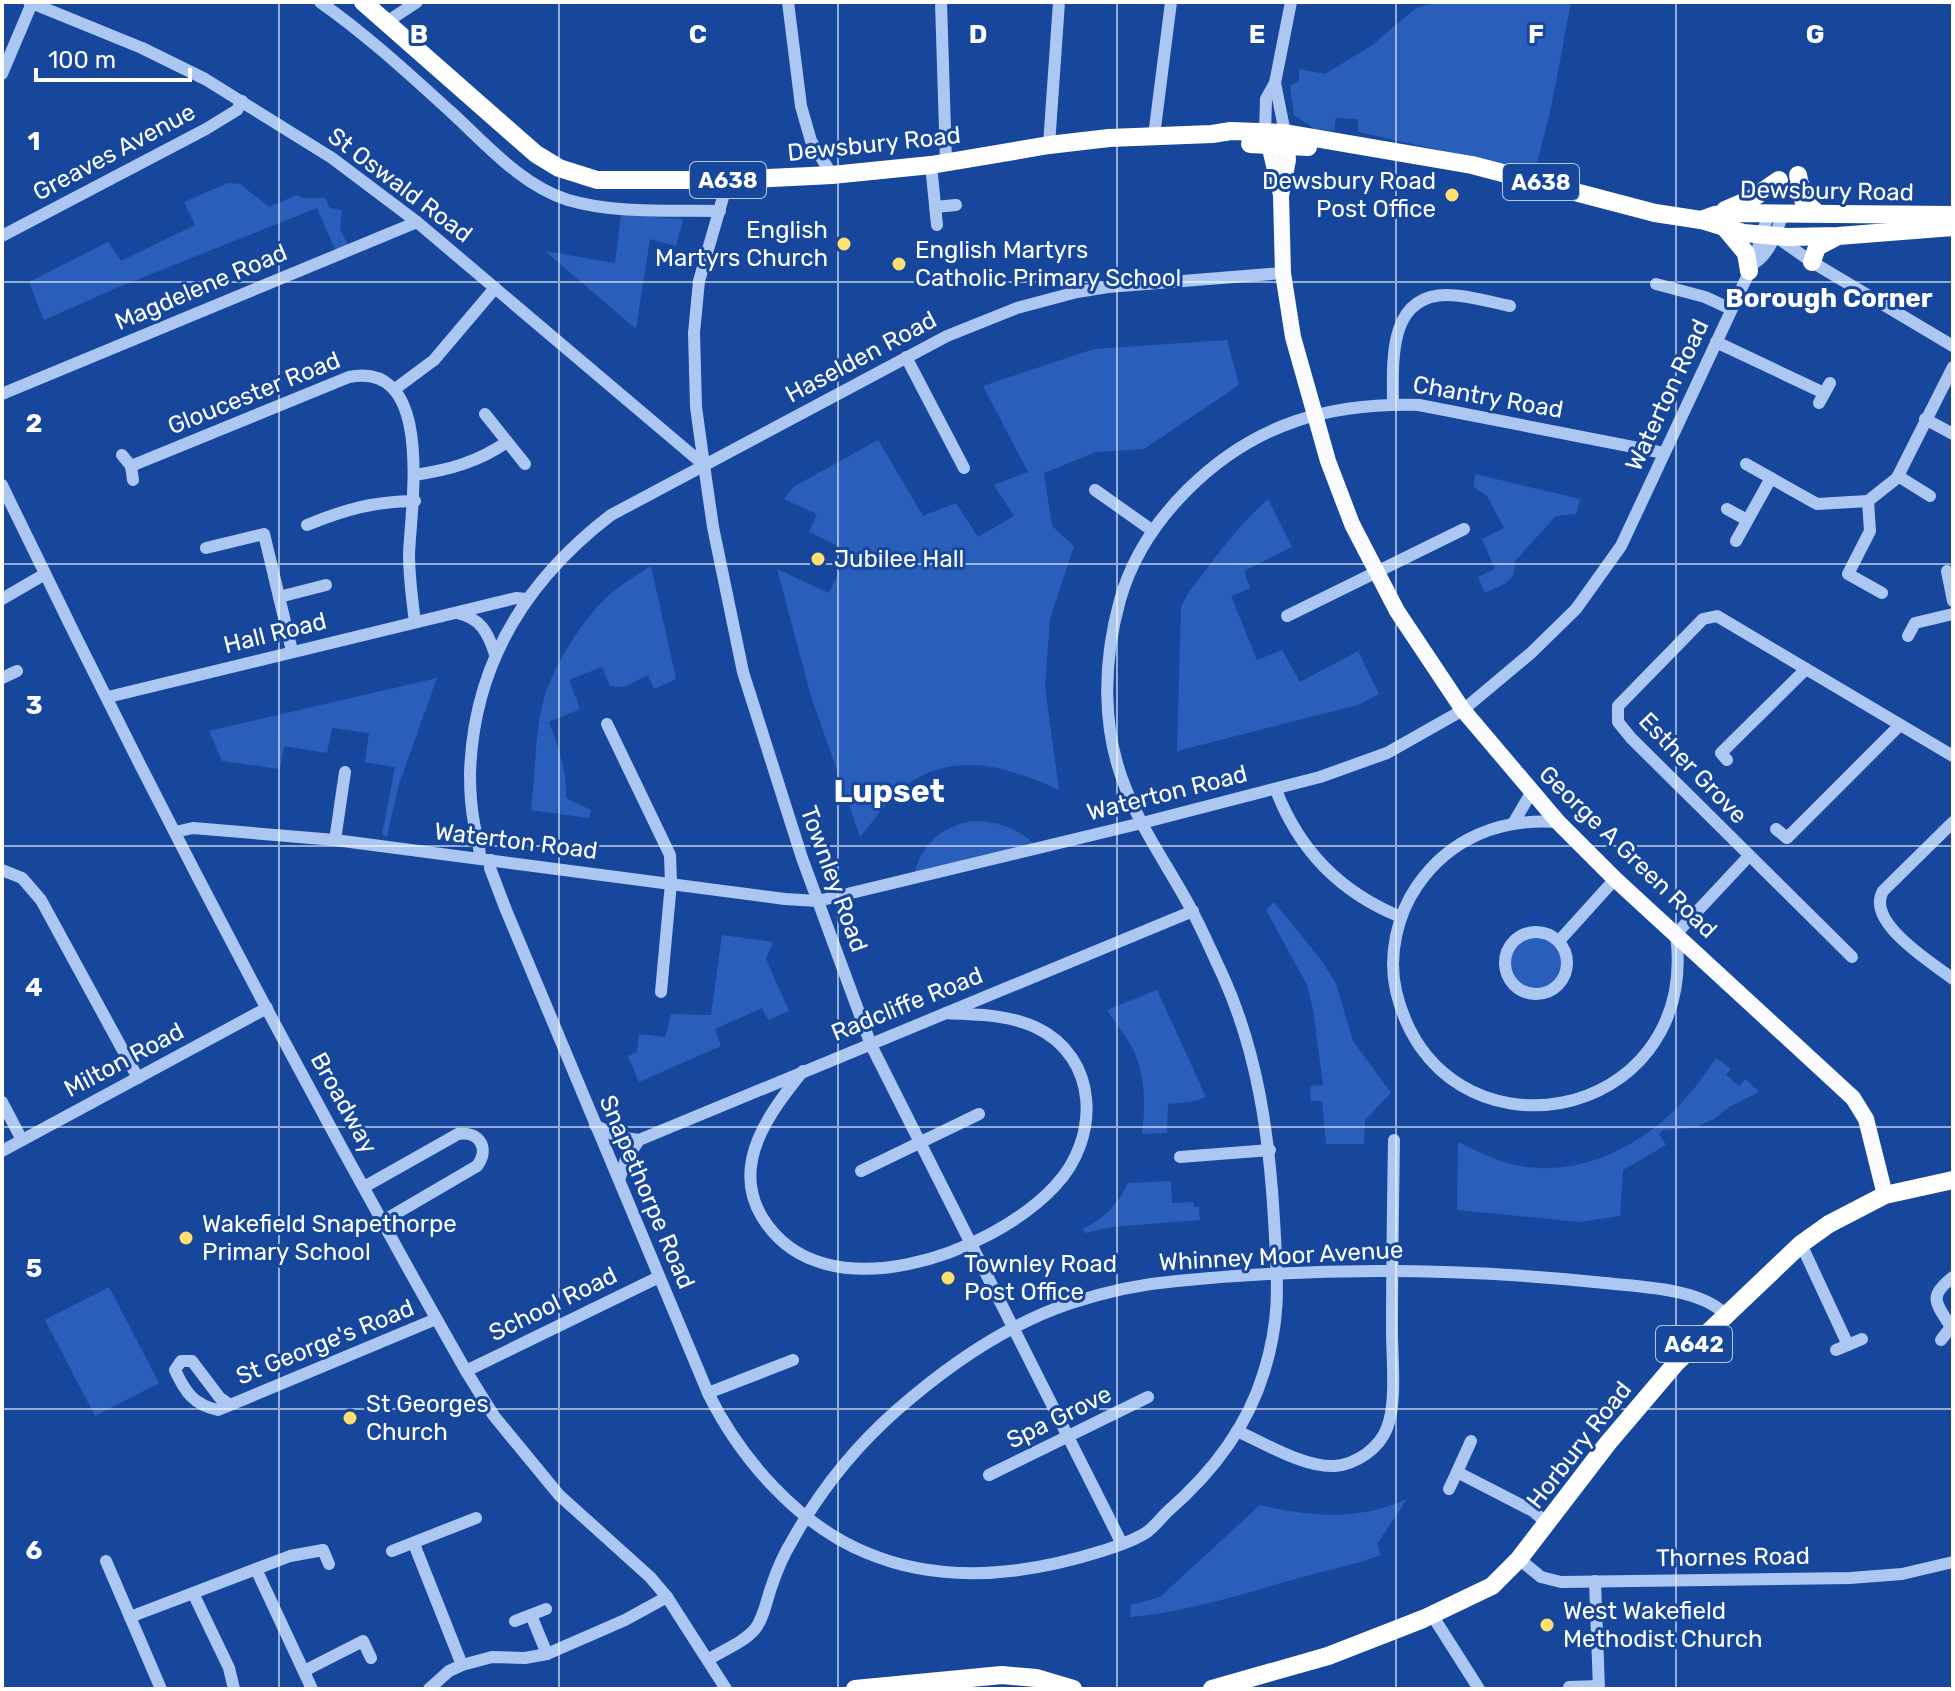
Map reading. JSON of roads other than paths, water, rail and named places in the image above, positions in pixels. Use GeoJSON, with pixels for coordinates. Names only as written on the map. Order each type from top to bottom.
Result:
{"type":"FeatureCollection","features":[{"type":"Feature","properties":{"kind":"highway","name":"Dewsbury Road"},"geometry":{"type":"LineString","coordinates":[[363,2],[519,140],[559,168],[597,180],[728,180],[832,175],[938,164],[1049,145],[1231,131],[1321,148],[1346,145],[1472,165],[1666,216],[1772,224],[1817,213],[1953,215]]}},
{"type":"Feature","properties":{"kind":"highway"},"geometry":{"type":"LineString","coordinates":[[1798,175],[1803,200],[1817,213]]}},
{"type":"Feature","properties":{"kind":"highway"},"geometry":{"type":"LineString","coordinates":[[1751,267],[1746,253],[1714,221],[1779,180]]}},
{"type":"Feature","properties":{"kind":"highway"},"geometry":{"type":"LineString","coordinates":[[1772,224],[1812,226],[1838,236]]}},
{"type":"Feature","properties":{"kind":"highway","name":"Dewsbury Road"},"geometry":{"type":"LineString","coordinates":[[1838,236],[1953,227]]}},
{"type":"Feature","properties":{"kind":"highway"},"geometry":{"type":"LineString","coordinates":[[1812,262],[1817,247],[1838,236]]}},
{"type":"Feature","properties":{"kind":"highway","name":"Horbury Road"},"geometry":{"type":"LineString","coordinates":[[1212,1689],[1328,1656],[1432,1615],[1492,1586],[1548,1524],[1608,1443],[1676,1363],[1801,1244],[1829,1224],[1885,1195],[1953,1180]]}},
{"type":"Feature","properties":{"kind":"highway"},"geometry":{"type":"LineString","coordinates":[[855,1689],[985,1675],[1020,1675],[1073,1689]]}},
{"type":"Feature","properties":{"kind":"main road","name":"George A Green Road"},"geometry":{"type":"LineString","coordinates":[[1277,139],[1287,173],[1281,196],[1283,273],[1293,337],[1313,417],[1341,495],[1376,573],[1419,649],[1463,710],[1558,822],[1615,879],[1853,1098],[1866,1119],[1885,1195]]}},
{"type":"Feature","properties":{"kind":"street"},"geometry":{"type":"LineString","coordinates":[[320,2],[406,71],[516,172],[548,192],[585,204],[611,207],[720,211]]}},
{"type":"Feature","properties":{"kind":"street"},"geometry":{"type":"LineString","coordinates":[[388,21],[417,2]]}},
{"type":"Feature","properties":{"kind":"street"},"geometry":{"type":"LineString","coordinates":[[788,2],[801,106],[811,141],[832,175]]}},
{"type":"Feature","properties":{"kind":"street"},"geometry":{"type":"LineString","coordinates":[[937,225],[941,2]]}},
{"type":"Feature","properties":{"kind":"street"},"geometry":{"type":"LineString","coordinates":[[1049,145],[1059,2]]}},
{"type":"Feature","properties":{"kind":"street"},"geometry":{"type":"LineString","coordinates":[[1154,136],[1171,2]]}},
{"type":"Feature","properties":{"kind":"street"},"geometry":{"type":"LineString","coordinates":[[1277,139],[1275,83],[1291,2]]}},
{"type":"Feature","properties":{"kind":"street"},"geometry":{"type":"LineString","coordinates":[[2,74],[31,3]]}},
{"type":"Feature","properties":{"kind":"street","name":"St Oswald Road"},"geometry":{"type":"LineString","coordinates":[[31,3],[142,48],[242,101],[332,158],[417,222],[704,465]]}},
{"type":"Feature","properties":{"kind":"street"},"geometry":{"type":"LineString","coordinates":[[1275,83],[1266,99],[1277,139]]}},
{"type":"Feature","properties":{"kind":"street","name":"Greaves Avenue"},"geometry":{"type":"LineString","coordinates":[[2,236],[206,129],[237,110],[242,101]]}},
{"type":"Feature","properties":{"kind":"street","name":"Townley Road"},"geometry":{"type":"LineString","coordinates":[[728,180],[707,246],[694,312],[696,407],[713,527],[743,672],[818,901],[871,1045],[1122,1544]]}},
{"type":"Feature","properties":{"kind":"street"},"geometry":{"type":"LineString","coordinates":[[935,207],[956,205]]}},
{"type":"Feature","properties":{"kind":"street","name":"Magdelene Road"},"geometry":{"type":"LineString","coordinates":[[2,394],[417,222]]}},
{"type":"Feature","properties":{"kind":"street"},"geometry":{"type":"LineString","coordinates":[[1772,224],[1812,262],[1953,346]]}},
{"type":"Feature","properties":{"kind":"street","name":"Waterton Road"},"geometry":{"type":"LineString","coordinates":[[175,832],[193,828],[335,840],[818,901],[1276,790],[1387,753],[1463,710],[1531,653],[1576,609],[1621,546],[1751,267],[1762,258],[1772,224]]}},
{"type":"Feature","properties":{"kind":"street","name":"Haselden Road"},"geometry":{"type":"LineString","coordinates":[[527,599],[580,539],[611,515],[947,336],[1004,313],[1077,292],[1283,273]]}},
{"type":"Feature","properties":{"kind":"street"},"geometry":{"type":"LineString","coordinates":[[1656,284],[1705,297],[1731,309]]}},
{"type":"Feature","properties":{"kind":"street"},"geometry":{"type":"LineString","coordinates":[[415,622],[409,578],[414,475],[405,409],[395,389],[434,360],[495,288]]}},
{"type":"Feature","properties":{"kind":"street"},"geometry":{"type":"LineString","coordinates":[[1393,404],[1394,343],[1398,328],[1416,306],[1431,297],[1448,295],[1510,306]]}},
{"type":"Feature","properties":{"kind":"street"},"geometry":{"type":"LineString","coordinates":[[1716,342],[1824,393]]}},
{"type":"Feature","properties":{"kind":"street"},"geometry":{"type":"LineString","coordinates":[[906,357],[964,468]]}},
{"type":"Feature","properties":{"kind":"street"},"geometry":{"type":"LineString","coordinates":[[1746,464],[1817,504],[1868,501],[1898,476],[1953,367]]}},
{"type":"Feature","properties":{"kind":"street","name":"Gloucester Road"},"geometry":{"type":"LineString","coordinates":[[131,466],[349,377],[370,375],[395,389]]}},
{"type":"Feature","properties":{"kind":"street","name":"Chantry Road"},"geometry":{"type":"LineString","coordinates":[[1237,1431],[1263,1377],[1278,1315],[1270,1150],[1256,1073],[1225,981],[1193,911],[1125,788],[1111,739],[1108,671],[1119,602],[1131,570],[1153,531],[1175,503],[1213,467],[1245,445],[1296,421],[1330,412],[1393,404],[1446,409],[1664,453]]}},
{"type":"Feature","properties":{"kind":"street"},"geometry":{"type":"LineString","coordinates":[[485,414],[525,464]]}},
{"type":"Feature","properties":{"kind":"street"},"geometry":{"type":"LineString","coordinates":[[1925,419],[1953,434]]}},
{"type":"Feature","properties":{"kind":"street"},"geometry":{"type":"LineString","coordinates":[[414,475],[454,469],[507,442]]}},
{"type":"Feature","properties":{"kind":"street"},"geometry":{"type":"LineString","coordinates":[[122,455],[131,466],[133,480]]}},
{"type":"Feature","properties":{"kind":"street"},"geometry":{"type":"LineString","coordinates":[[1898,476],[1930,496]]}},
{"type":"Feature","properties":{"kind":"street"},"geometry":{"type":"LineString","coordinates":[[1736,541],[1771,478]]}},
{"type":"Feature","properties":{"kind":"street","name":"Broadway"},"geometry":{"type":"LineString","coordinates":[[2,485],[175,832],[267,1008],[466,1371],[494,1416],[559,1495],[650,1577],[667,1597],[726,1689]]}},
{"type":"Feature","properties":{"kind":"street"},"geometry":{"type":"LineString","coordinates":[[1095,490],[1153,531]]}},
{"type":"Feature","properties":{"kind":"street"},"geometry":{"type":"LineString","coordinates":[[307,525],[353,507],[379,502],[415,501]]}},
{"type":"Feature","properties":{"kind":"street"},"geometry":{"type":"LineString","coordinates":[[1868,501],[1870,531],[1842,573],[1882,593]]}},
{"type":"Feature","properties":{"kind":"street"},"geometry":{"type":"LineString","coordinates":[[1727,509],[1747,520]]}},
{"type":"Feature","properties":{"kind":"street"},"geometry":{"type":"LineString","coordinates":[[1287,616],[1464,529]]}},
{"type":"Feature","properties":{"kind":"street"},"geometry":{"type":"LineString","coordinates":[[206,548],[264,534],[292,651]]}},
{"type":"Feature","properties":{"kind":"street"},"geometry":{"type":"LineString","coordinates":[[1945,572],[1953,601]]}},
{"type":"Feature","properties":{"kind":"street"},"geometry":{"type":"LineString","coordinates":[[2,599],[45,574]]}},
{"type":"Feature","properties":{"kind":"street"},"geometry":{"type":"LineString","coordinates":[[279,597],[319,590]]}},
{"type":"Feature","properties":{"kind":"street","name":"Hall Road"},"geometry":{"type":"LineString","coordinates":[[108,697],[454,612],[516,598],[527,599]]}},
{"type":"Feature","properties":{"kind":"street","name":"Snapethorpe Road"},"geometry":{"type":"LineString","coordinates":[[527,599],[495,654],[482,691],[471,750],[471,803],[486,859],[506,910],[708,1393],[753,1466],[807,1515],[863,1552],[913,1568],[949,1573],[1008,1572],[1122,1544],[1146,1533],[1199,1485],[1237,1431]]}},
{"type":"Feature","properties":{"kind":"street"},"geometry":{"type":"LineString","coordinates":[[454,612],[472,616],[483,626],[495,654]]}},
{"type":"Feature","properties":{"kind":"street"},"geometry":{"type":"LineString","coordinates":[[1908,636],[1915,623],[1953,614]]}},
{"type":"Feature","properties":{"kind":"street","name":"Esther Grove"},"geometry":{"type":"LineString","coordinates":[[1852,957],[1623,730],[1618,722],[1618,706],[1696,625],[1712,616],[1722,618],[1953,756]]}},
{"type":"Feature","properties":{"kind":"street","name":"Esther Grove"},"geometry":{"type":"LineString","coordinates":[[1727,760],[1721,753],[1806,669]]}},
{"type":"Feature","properties":{"kind":"street"},"geometry":{"type":"LineString","coordinates":[[3,683],[17,671]]}},
{"type":"Feature","properties":{"kind":"street"},"geometry":{"type":"LineString","coordinates":[[607,724],[670,855],[671,883],[661,992]]}},
{"type":"Feature","properties":{"kind":"street","name":"Esther Grove"},"geometry":{"type":"LineString","coordinates":[[1776,829],[1787,838],[1900,725]]}},
{"type":"Feature","properties":{"kind":"street"},"geometry":{"type":"LineString","coordinates":[[335,840],[345,772]]}},
{"type":"Feature","properties":{"kind":"street"},"geometry":{"type":"LineString","coordinates":[[1276,790],[1300,839],[1324,868],[1368,902],[1401,917]]}},
{"type":"Feature","properties":{"kind":"street"},"geometry":{"type":"LineString","coordinates":[[1514,822],[1531,793]]}},
{"type":"Feature","properties":{"kind":"street"},"geometry":{"type":"LineString","coordinates":[[1558,822],[1514,822],[1466,839],[1445,854],[1419,883],[1401,917],[1395,939],[1394,974],[1409,1029],[1429,1057],[1455,1080],[1497,1100],[1519,1105],[1565,1103],[1588,1096],[1618,1080],[1644,1057],[1663,1028],[1676,996],[1679,965],[1676,934]]}},
{"type":"Feature","properties":{"kind":"street"},"geometry":{"type":"LineString","coordinates":[[1953,822],[1883,891],[1878,903],[1887,923],[1953,979]]}},
{"type":"Feature","properties":{"kind":"street","name":"Esther Grove"},"geometry":{"type":"LineString","coordinates":[[1676,934],[1748,857]]}},
{"type":"Feature","properties":{"kind":"street"},"geometry":{"type":"LineString","coordinates":[[2,870],[22,878],[41,900],[138,1078]]}},
{"type":"Feature","properties":{"kind":"street"},"geometry":{"type":"LineString","coordinates":[[1559,941],[1615,879]]}},
{"type":"Feature","properties":{"kind":"street","name":"Radcliffe Road"},"geometry":{"type":"LineString","coordinates":[[639,1140],[1193,911]]}},
{"type":"Feature","properties":{"kind":"street"},"geometry":{"type":"LineString","coordinates":[[1535,931],[1548,933],[1559,941],[1566,952],[1568,965],[1564,978],[1556,988],[1544,994],[1530,994],[1518,989],[1504,967],[1505,954],[1512,942],[1522,934],[1535,931]]}},
{"type":"Feature","properties":{"kind":"street"},"geometry":{"type":"LineString","coordinates":[[1004,989],[1004,1016]]}},
{"type":"Feature","properties":{"kind":"street","name":"Milton Road"},"geometry":{"type":"LineString","coordinates":[[2,1151],[267,1008]]}},
{"type":"Feature","properties":{"kind":"street"},"geometry":{"type":"LineString","coordinates":[[803,1071],[771,1111],[758,1139],[751,1166],[751,1189],[758,1209],[770,1230],[786,1247],[805,1258],[832,1266],[862,1269],[918,1262],[972,1243],[1027,1211],[1057,1184],[1071,1166],[1086,1130],[1086,1092],[1074,1061],[1037,1028],[1004,1016],[946,1013]]}},
{"type":"Feature","properties":{"kind":"street"},"geometry":{"type":"LineString","coordinates":[[752,1092],[771,1111]]}},
{"type":"Feature","properties":{"kind":"street"},"geometry":{"type":"LineString","coordinates":[[2,1102],[22,1140]]}},
{"type":"Feature","properties":{"kind":"street"},"geometry":{"type":"LineString","coordinates":[[861,1171],[979,1114]]}},
{"type":"Feature","properties":{"kind":"street"},"geometry":{"type":"LineString","coordinates":[[595,1125],[618,1137],[639,1140],[626,1159],[619,1180]]}},
{"type":"Feature","properties":{"kind":"street"},"geometry":{"type":"LineString","coordinates":[[364,1187],[458,1134],[471,1134],[482,1143],[483,1155],[477,1166],[383,1221]]}},
{"type":"Feature","properties":{"kind":"street"},"geometry":{"type":"LineString","coordinates":[[1237,1431],[1306,1462],[1323,1465],[1348,1463],[1363,1457],[1387,1430],[1391,1414],[1394,1140]]}},
{"type":"Feature","properties":{"kind":"street"},"geometry":{"type":"LineString","coordinates":[[1180,1157],[1270,1150]]}},
{"type":"Feature","properties":{"kind":"street"},"geometry":{"type":"LineString","coordinates":[[1801,1244],[1842,1348],[1862,1339]]}},
{"type":"Feature","properties":{"kind":"street","name":"Whinney Moor Avenue"},"geometry":{"type":"LineString","coordinates":[[709,1659],[757,1628],[786,1551],[807,1515],[855,1452],[896,1410],[950,1368],[1015,1329],[1069,1304],[1140,1286],[1278,1274],[1392,1271],[1559,1278],[1655,1288],[1699,1298],[1716,1305],[1725,1314]]}},
{"type":"Feature","properties":{"kind":"street","name":"School Road"},"geometry":{"type":"LineString","coordinates":[[466,1371],[659,1277]]}},
{"type":"Feature","properties":{"kind":"street"},"geometry":{"type":"LineString","coordinates":[[1941,1340],[1951,1327],[1935,1297],[1937,1291],[1953,1277]]}},
{"type":"Feature","properties":{"kind":"street","name":"St George's Road"},"geometry":{"type":"LineString","coordinates":[[230,1405],[220,1398],[192,1361],[181,1361],[175,1370],[190,1398],[202,1407],[218,1410],[230,1405],[436,1319]]}},
{"type":"Feature","properties":{"kind":"street"},"geometry":{"type":"LineString","coordinates":[[708,1393],[793,1360]]}},
{"type":"Feature","properties":{"kind":"street","name":"Spa Grove"},"geometry":{"type":"LineString","coordinates":[[989,1475],[1148,1397]]}},
{"type":"Feature","properties":{"kind":"street"},"geometry":{"type":"LineString","coordinates":[[1449,1489],[1471,1441]]}},
{"type":"Feature","properties":{"kind":"street"},"geometry":{"type":"LineString","coordinates":[[1457,1472],[1533,1511],[1548,1524]]}},
{"type":"Feature","properties":{"kind":"street"},"geometry":{"type":"LineString","coordinates":[[392,1551],[476,1518]]}},
{"type":"Feature","properties":{"kind":"street"},"geometry":{"type":"LineString","coordinates":[[434,1519],[439,1533]]}},
{"type":"Feature","properties":{"kind":"street"},"geometry":{"type":"LineString","coordinates":[[414,1544],[462,1665]]}},
{"type":"Feature","properties":{"kind":"street"},"geometry":{"type":"LineString","coordinates":[[130,1617],[290,1556],[323,1550],[329,1564]]}},
{"type":"Feature","properties":{"kind":"street","name":"Thornes Road"},"geometry":{"type":"LineString","coordinates":[[1519,1559],[1551,1581],[1850,1578],[1902,1574],[1953,1562]]}},
{"type":"Feature","properties":{"kind":"street"},"geometry":{"type":"LineString","coordinates":[[106,1561],[161,1689]]}},
{"type":"Feature","properties":{"kind":"street"},"geometry":{"type":"LineString","coordinates":[[256,1569],[312,1689]]}},
{"type":"Feature","properties":{"kind":"street"},"geometry":{"type":"LineString","coordinates":[[1569,1687],[1598,1687],[1595,1581]]}},
{"type":"Feature","properties":{"kind":"street"},"geometry":{"type":"LineString","coordinates":[[193,1593],[229,1668],[234,1689]]}},
{"type":"Feature","properties":{"kind":"street"},"geometry":{"type":"LineString","coordinates":[[429,1689],[449,1671],[462,1665],[492,1657],[525,1658],[547,1654],[625,1620],[667,1597]]}},
{"type":"Feature","properties":{"kind":"street"},"geometry":{"type":"LineString","coordinates":[[515,1621],[546,1609]]}},
{"type":"Feature","properties":{"kind":"street"},"geometry":{"type":"LineString","coordinates":[[531,1615],[547,1654]]}},
{"type":"Feature","properties":{"kind":"street"},"geometry":{"type":"LineString","coordinates":[[1432,1615],[1479,1689]]}},
{"type":"Feature","properties":{"kind":"street"},"geometry":{"type":"LineString","coordinates":[[304,1671],[363,1641],[371,1658]]}},
{"type":"Feature","properties":{"kind":"place","name":"Dewsbury Road Post Office"},"geometry":{"type":"Point","coordinates":[1452,195]}},
{"type":"Feature","properties":{"kind":"place","name":"English Martyrs Church"},"geometry":{"type":"Point","coordinates":[844,244]}},
{"type":"Feature","properties":{"kind":"place","name":"English Martyrs Catholic Primary School"},"geometry":{"type":"Point","coordinates":[899,264]}},
{"type":"Feature","properties":{"kind":"place","name":"Jubilee Hall"},"geometry":{"type":"Point","coordinates":[818,559]}},
{"type":"Feature","properties":{"kind":"place","name":"Wakefield Snapethorpe Primary School"},"geometry":{"type":"Point","coordinates":[186,1238]}},
{"type":"Feature","properties":{"kind":"place","name":"Townley Road Post Office"},"geometry":{"type":"Point","coordinates":[948,1278]}},
{"type":"Feature","properties":{"kind":"place","name":"St Georges Church"},"geometry":{"type":"Point","coordinates":[350,1418]}},
{"type":"Feature","properties":{"kind":"place","name":"West Wakefield Methodist Church"},"geometry":{"type":"Point","coordinates":[1547,1625]}},
{"type":"Feature","properties":{"kind":"district","name":"Borough Corner"},"geometry":{"type":"Point","coordinates":[1829,298]}},
{"type":"Feature","properties":{"kind":"district","name":"Lupset"},"geometry":{"type":"Point","coordinates":[889,791]}}]}
